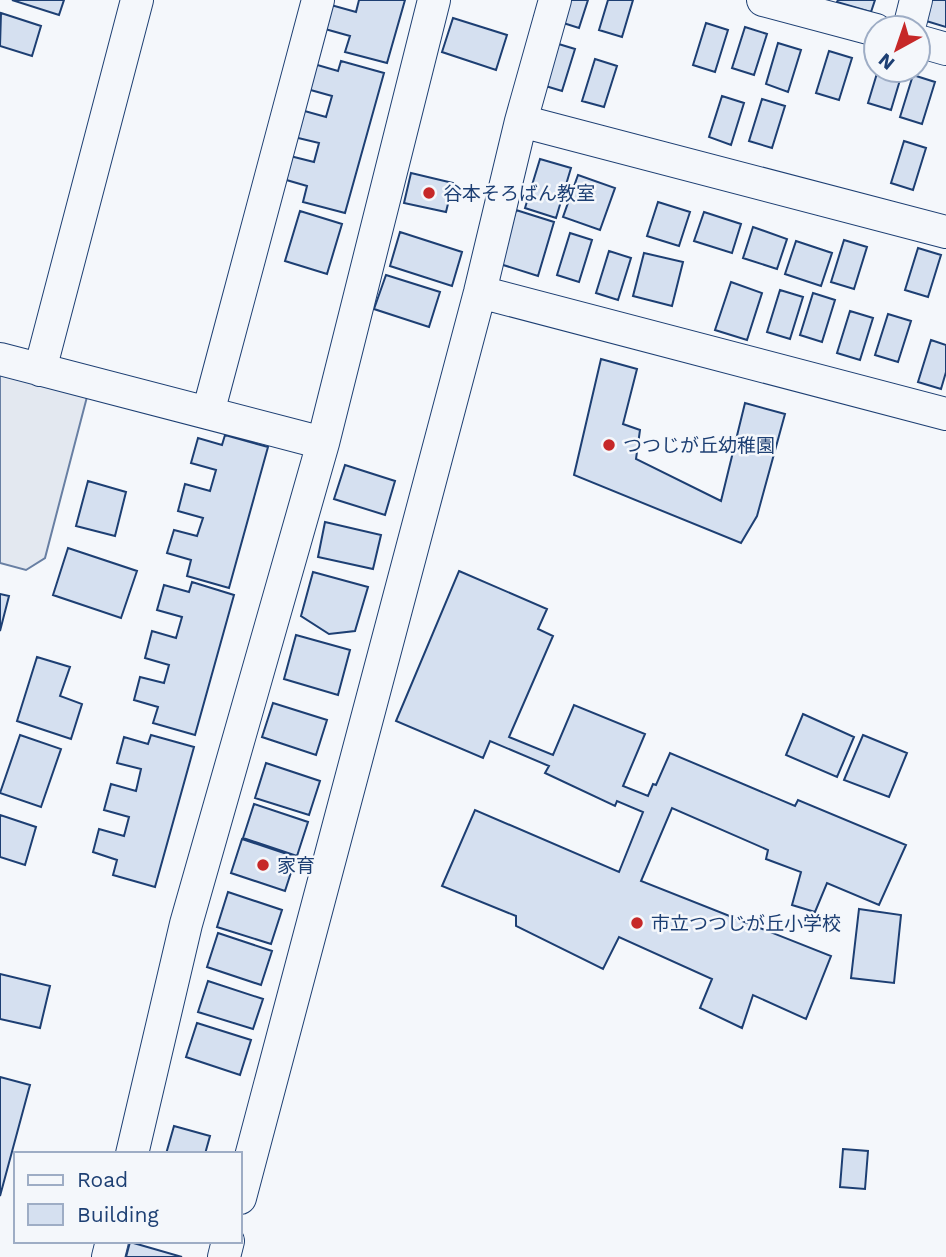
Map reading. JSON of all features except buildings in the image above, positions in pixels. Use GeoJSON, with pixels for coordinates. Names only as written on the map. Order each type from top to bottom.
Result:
{"type":"FeatureCollection","features":[{"type":"Feature","properties":{"kind":"street"},"geometry":{"type":"LineString","coordinates":[[40,370],[136,0]]}},
{"type":"Feature","properties":{"kind":"street"},"geometry":{"type":"LineString","coordinates":[[208,413],[318,0]]}},
{"type":"Feature","properties":{"kind":"street"},"geometry":{"type":"LineString","coordinates":[[132,1152],[186,924],[323,443],[434,0]]}},
{"type":"Feature","properties":{"kind":"street"},"geometry":{"type":"LineString","coordinates":[[242,1190],[555,0]]}},
{"type":"Feature","properties":{"kind":"street"},"geometry":{"type":"LineString","coordinates":[[763,0],[862,26]]}},
{"type":"Feature","properties":{"kind":"street"},"geometry":{"type":"LineString","coordinates":[[522,121],[946,232]]}},
{"type":"Feature","properties":{"kind":"street"},"geometry":{"type":"LineString","coordinates":[[480,292],[946,414]]}},
{"type":"Feature","properties":{"kind":"street"},"geometry":{"type":"LineString","coordinates":[[0,359],[323,443]]}},
{"type":"Feature","properties":{"kind":"shaded area"},"geometry":{"type":"Polygon","coordinates":[[[0,370],[88,393],[45,558],[26,570],[0,563],[0,370]]]}},
{"type":"Feature","properties":{"kind":"place","name":"谷本そろばん教室"},"geometry":{"type":"Point","coordinates":[429,193]}},
{"type":"Feature","properties":{"kind":"place","name":"つつじが丘幼稚園"},"geometry":{"type":"Point","coordinates":[609,445]}},
{"type":"Feature","properties":{"kind":"place","name":"家育"},"geometry":{"type":"Point","coordinates":[263,865]}},
{"type":"Feature","properties":{"kind":"place","name":"市立つつじが丘小学校"},"geometry":{"type":"Point","coordinates":[637,923]}}]}
